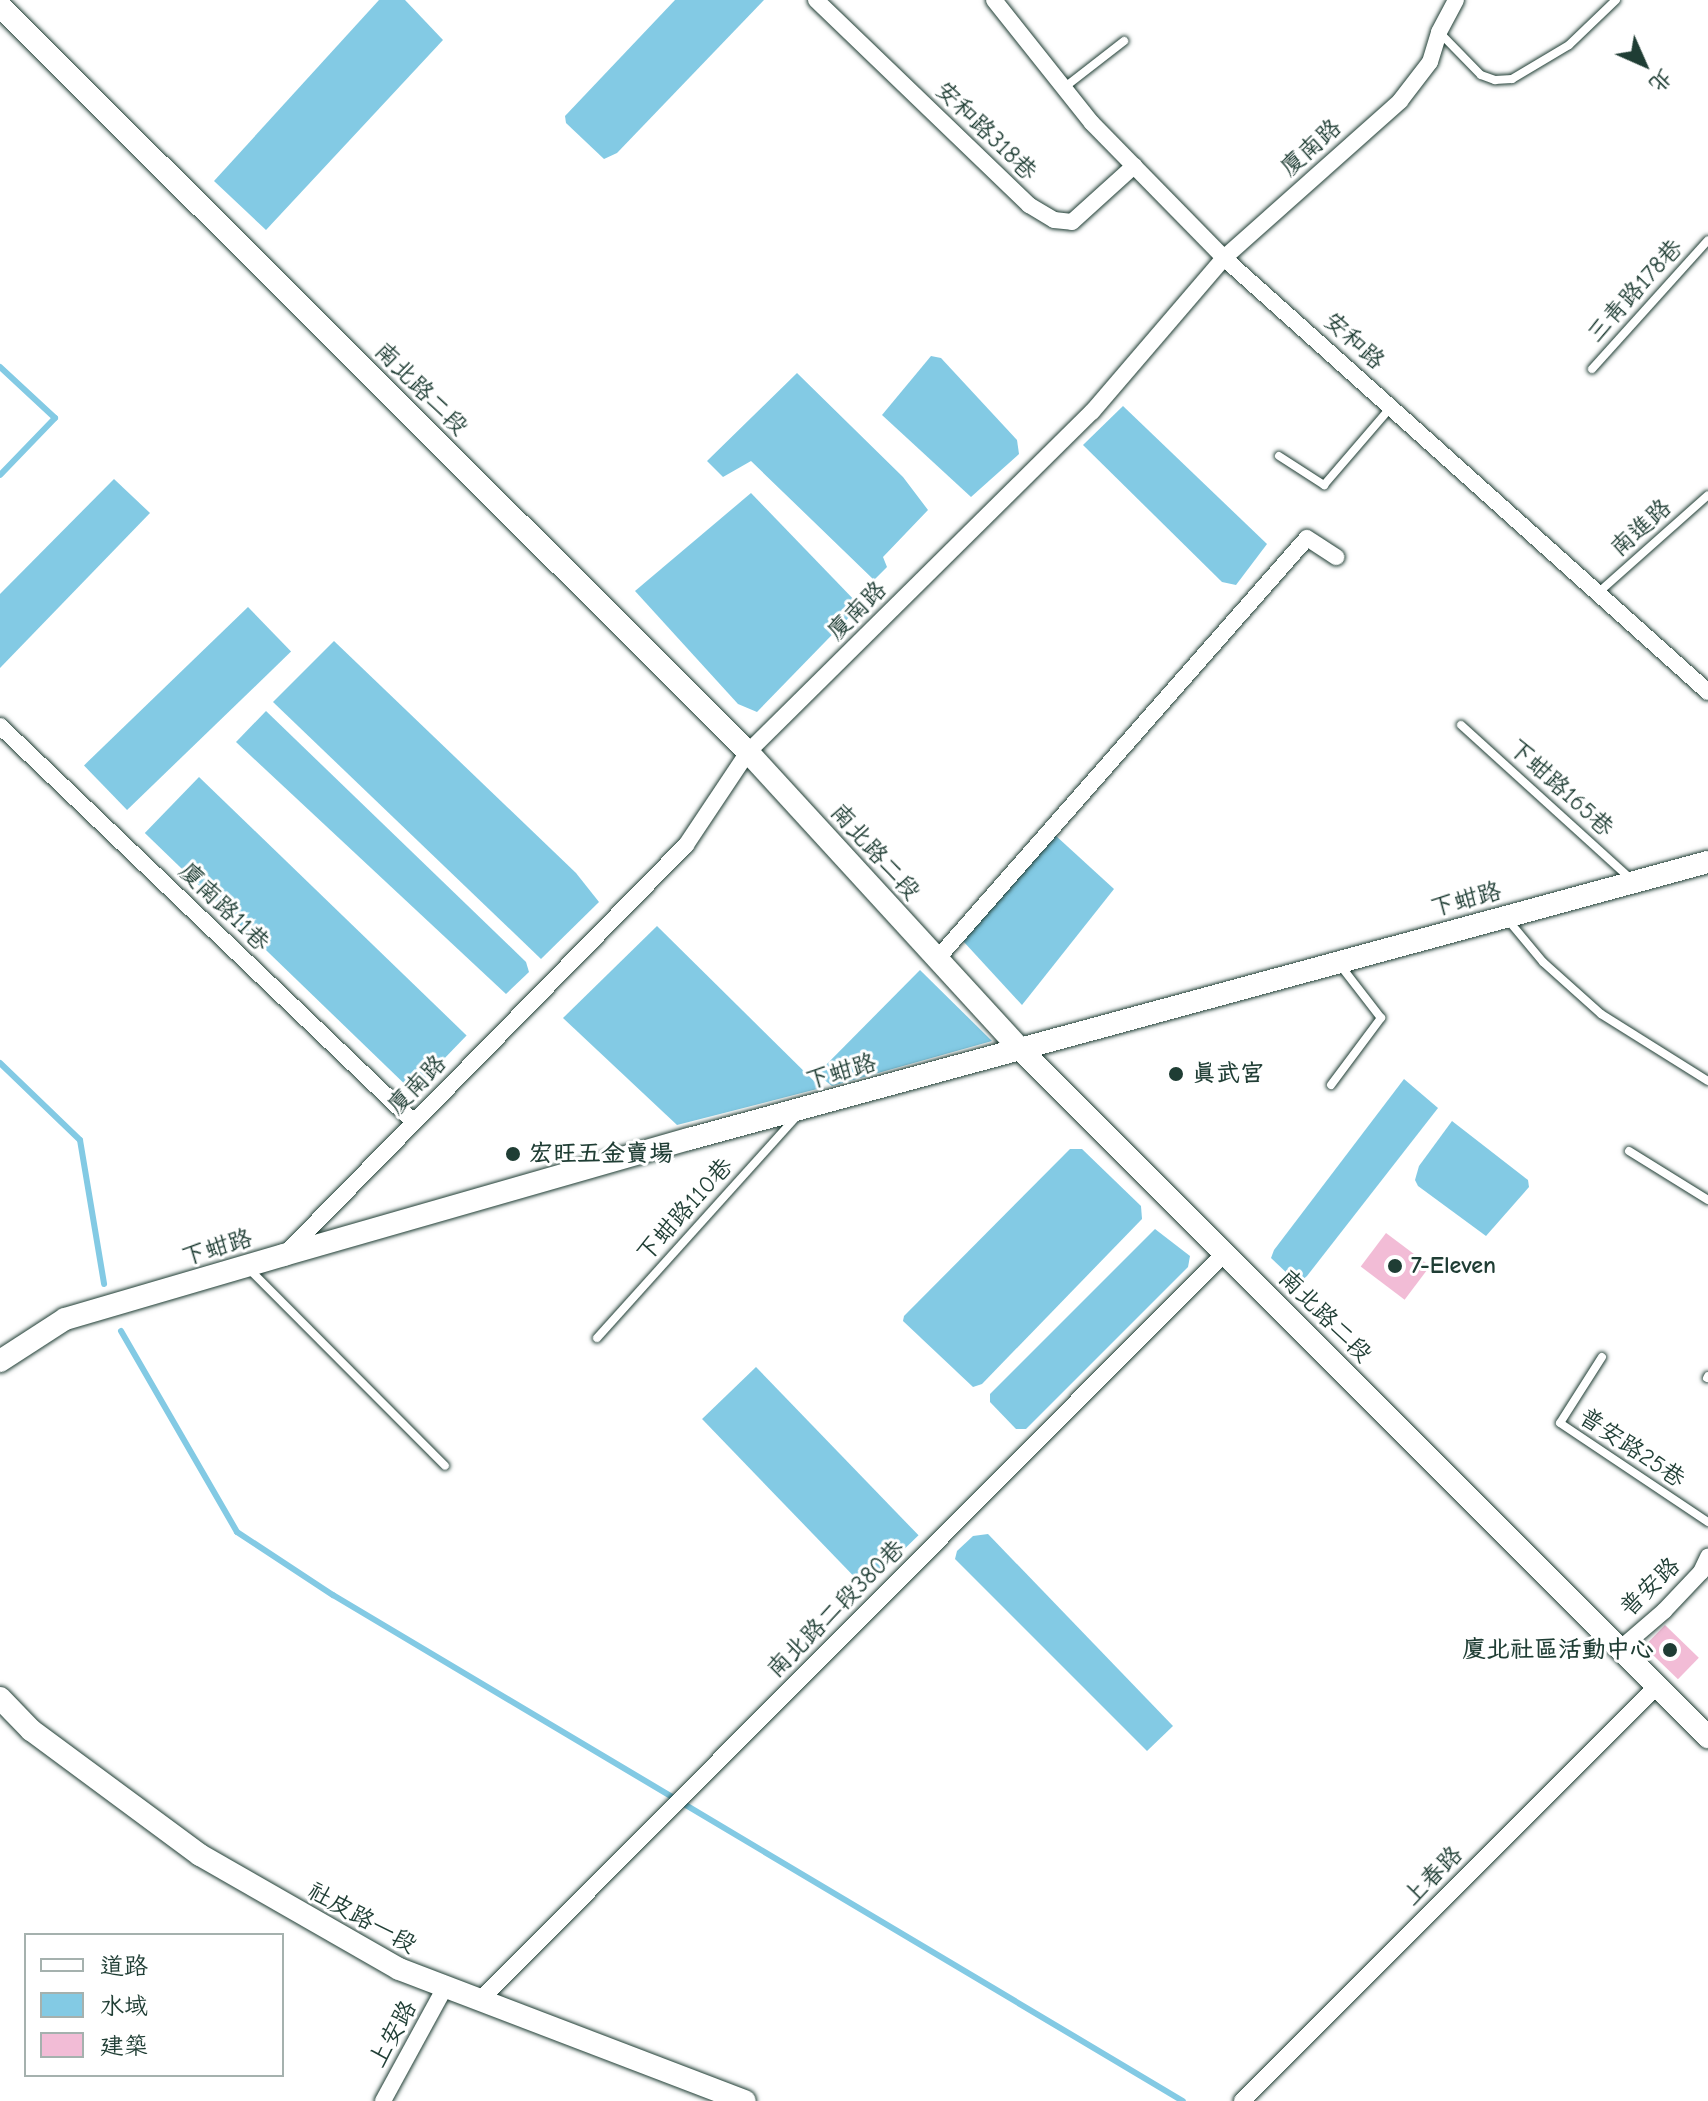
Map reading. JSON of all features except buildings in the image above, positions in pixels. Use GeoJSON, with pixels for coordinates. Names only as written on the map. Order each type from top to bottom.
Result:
{"type":"FeatureCollection","features":[{"type":"Feature","properties":{"kind":"street","name":"安和路318巷"},"geometry":{"type":"LineString","coordinates":[[816,0],[1029,205],[1054,220],[1072,222],[1134,166]]}},
{"type":"Feature","properties":{"kind":"street","name":"安和路"},"geometry":{"type":"LineString","coordinates":[[994,0],[1092,123],[1224,258],[1600,591],[1708,692]]}},
{"type":"Feature","properties":{"kind":"street","name":"廈南路"},"geometry":{"type":"LineString","coordinates":[[284,1255],[686,845],[748,752],[1092,412],[1224,258],[1400,101],[1430,62],[1439,32],[1456,0]]}},
{"type":"Feature","properties":{"kind":"street","name":"南北路二段"},"geometry":{"type":"LineString","coordinates":[[0,6],[748,752],[1021,1050],[1708,1737]]}},
{"type":"Feature","properties":{"kind":"street"},"geometry":{"type":"LineString","coordinates":[[937,959],[1307,538],[1336,557]]}},
{"type":"Feature","properties":{"kind":"street","name":"廈南路11巷"},"geometry":{"type":"LineString","coordinates":[[0,726],[414,1122]]}},
{"type":"Feature","properties":{"kind":"street","name":"下蚶路"},"geometry":{"type":"LineString","coordinates":[[0,1361],[65,1319],[246,1266],[1708,862]]}},
{"type":"Feature","properties":{"kind":"street","name":"南北路二段380巷"},"geometry":{"type":"LineString","coordinates":[[480,2000],[1225,1253]]}},
{"type":"Feature","properties":{"kind":"street","name":"普安路"},"geometry":{"type":"LineString","coordinates":[[1621,1648],[1664,1611],[1701,1572],[1708,1557]]}},
{"type":"Feature","properties":{"kind":"street","name":"上春路"},"geometry":{"type":"LineString","coordinates":[[1242,2101],[1658,1685]]}},
{"type":"Feature","properties":{"kind":"street","name":"社皮路一段"},"geometry":{"type":"LineString","coordinates":[[0,1698],[31,1730],[200,1855],[399,1969],[444,1989],[745,2101]]}},
{"type":"Feature","properties":{"kind":"street","name":"上安路"},"geometry":{"type":"LineString","coordinates":[[383,2101],[444,1989]]}},
{"type":"Feature","properties":{"kind":"lane"},"geometry":{"type":"LineString","coordinates":[[1439,32],[1481,75],[1495,80],[1512,79],[1569,45],[1616,0]]}},
{"type":"Feature","properties":{"kind":"lane"},"geometry":{"type":"LineString","coordinates":[[1065,87],[1124,41]]}},
{"type":"Feature","properties":{"kind":"lane","name":"三青路178巷"},"geometry":{"type":"LineString","coordinates":[[1592,369],[1708,240]]}},
{"type":"Feature","properties":{"kind":"lane"},"geometry":{"type":"LineString","coordinates":[[1279,456],[1324,485],[1391,406]]}},
{"type":"Feature","properties":{"kind":"lane","name":"南進路"},"geometry":{"type":"LineString","coordinates":[[1600,591],[1708,495]]}},
{"type":"Feature","properties":{"kind":"lane","name":"下蚶路165巷"},"geometry":{"type":"LineString","coordinates":[[1461,725],[1633,881]]}},
{"type":"Feature","properties":{"kind":"lane"},"geometry":{"type":"LineString","coordinates":[[1505,917],[1543,962],[1601,1014],[1708,1081]]}},
{"type":"Feature","properties":{"kind":"lane"},"geometry":{"type":"LineString","coordinates":[[1331,1085],[1381,1018],[1338,963]]}},
{"type":"Feature","properties":{"kind":"lane","name":"下蚶路110巷"},"geometry":{"type":"LineString","coordinates":[[597,1338],[803,1110]]}},
{"type":"Feature","properties":{"kind":"lane"},"geometry":{"type":"LineString","coordinates":[[1629,1151],[1708,1200]]}},
{"type":"Feature","properties":{"kind":"lane"},"geometry":{"type":"LineString","coordinates":[[246,1266],[445,1466]]}},
{"type":"Feature","properties":{"kind":"lane","name":"普安路25巷"},"geometry":{"type":"LineString","coordinates":[[1602,1357],[1560,1423],[1708,1522]]}},
{"type":"Feature","properties":{"kind":"water"},"geometry":{"type":"Polygon","coordinates":[[[379,0],[405,0],[443,40],[266,230],[214,181],[379,0]]]}},
{"type":"Feature","properties":{"kind":"water"},"geometry":{"type":"Polygon","coordinates":[[[675,0],[764,0],[617,153],[604,159],[566,123],[565,116],[675,0]]]}},
{"type":"Feature","properties":{"kind":"water"},"geometry":{"type":"Polygon","coordinates":[[[931,356],[941,358],[1017,440],[1019,454],[971,497],[882,415],[931,356]]]}},
{"type":"Feature","properties":{"kind":"water"},"geometry":{"type":"Polygon","coordinates":[[[797,373],[903,477],[928,510],[883,557],[887,567],[874,580],[751,461],[723,477],[707,461],[797,373]]]}},
{"type":"Feature","properties":{"kind":"water"},"geometry":{"type":"Polygon","coordinates":[[[1123,406],[1267,544],[1236,585],[1222,582],[1083,445],[1123,406]]]}},
{"type":"Feature","properties":{"kind":"water"},"geometry":{"type":"Polygon","coordinates":[[[114,479],[150,513],[0,668],[0,594],[114,479]]]}},
{"type":"Feature","properties":{"kind":"water"},"geometry":{"type":"Polygon","coordinates":[[[751,493],[860,606],[757,712],[738,704],[635,591],[751,493]]]}},
{"type":"Feature","properties":{"kind":"water"},"geometry":{"type":"Polygon","coordinates":[[[248,607],[291,652],[127,810],[84,765],[248,607]]]}},
{"type":"Feature","properties":{"kind":"water"},"geometry":{"type":"Polygon","coordinates":[[[334,641],[576,873],[599,902],[541,959],[273,702],[334,641]]]}},
{"type":"Feature","properties":{"kind":"water"},"geometry":{"type":"Polygon","coordinates":[[[266,711],[526,962],[529,972],[506,994],[236,742],[266,711]]]}},
{"type":"Feature","properties":{"kind":"water"},"geometry":{"type":"Polygon","coordinates":[[[199,777],[467,1035],[412,1092],[145,833],[199,777]]]}},
{"type":"Feature","properties":{"kind":"water"},"geometry":{"type":"Polygon","coordinates":[[[1055,835],[1114,889],[1022,1005],[963,941],[1055,835]]]}},
{"type":"Feature","properties":{"kind":"water"},"geometry":{"type":"Polygon","coordinates":[[[657,926],[821,1088],[677,1125],[563,1018],[657,926]]]}},
{"type":"Feature","properties":{"kind":"water"},"geometry":{"type":"Polygon","coordinates":[[[920,970],[992,1041],[832,1086],[817,1074],[920,970]]]}},
{"type":"Feature","properties":{"kind":"water"},"geometry":{"type":"Polygon","coordinates":[[[1404,1079],[1438,1108],[1300,1282],[1271,1258],[1274,1250],[1404,1079]]]}},
{"type":"Feature","properties":{"kind":"water"},"geometry":{"type":"Polygon","coordinates":[[[1452,1121],[1528,1180],[1529,1187],[1486,1236],[1418,1186],[1415,1180],[1419,1166],[1452,1121]]]}},
{"type":"Feature","properties":{"kind":"water"},"geometry":{"type":"Polygon","coordinates":[[[1070,1149],[1082,1149],[1141,1206],[1142,1219],[982,1384],[973,1387],[903,1321],[904,1316],[1070,1149]]]}},
{"type":"Feature","properties":{"kind":"water"},"geometry":{"type":"Polygon","coordinates":[[[1155,1229],[1190,1256],[1188,1267],[1026,1429],[1016,1429],[990,1402],[990,1394],[1155,1229]]]}},
{"type":"Feature","properties":{"kind":"water"},"geometry":{"type":"Polygon","coordinates":[[[756,1367],[919,1535],[865,1587],[702,1419],[756,1367]]]}},
{"type":"Feature","properties":{"kind":"water"},"geometry":{"type":"Polygon","coordinates":[[[988,1534],[1173,1726],[1147,1751],[955,1559],[957,1551],[973,1536],[988,1534]]]}},
{"type":"Feature","properties":{"kind":"waterway"},"geometry":{"type":"LineString","coordinates":[[0,367],[55,418],[0,475]]}},
{"type":"Feature","properties":{"kind":"waterway"},"geometry":{"type":"LineString","coordinates":[[0,1063],[80,1140],[104,1284]]}},
{"type":"Feature","properties":{"kind":"waterway"},"geometry":{"type":"LineString","coordinates":[[121,1331],[237,1532],[333,1595],[1183,2101]]}},
{"type":"Feature","properties":{"kind":"place","name":"真武宮"},"geometry":{"type":"Point","coordinates":[1176,1074]}},
{"type":"Feature","properties":{"kind":"place","name":"宏旺五金賣場"},"geometry":{"type":"Point","coordinates":[513,1154]}},
{"type":"Feature","properties":{"kind":"place","name":"7-Eleven"},"geometry":{"type":"Point","coordinates":[1395,1266]}},
{"type":"Feature","properties":{"kind":"place","name":"廈北社區活動中心"},"geometry":{"type":"Point","coordinates":[1670,1650]}}]}
